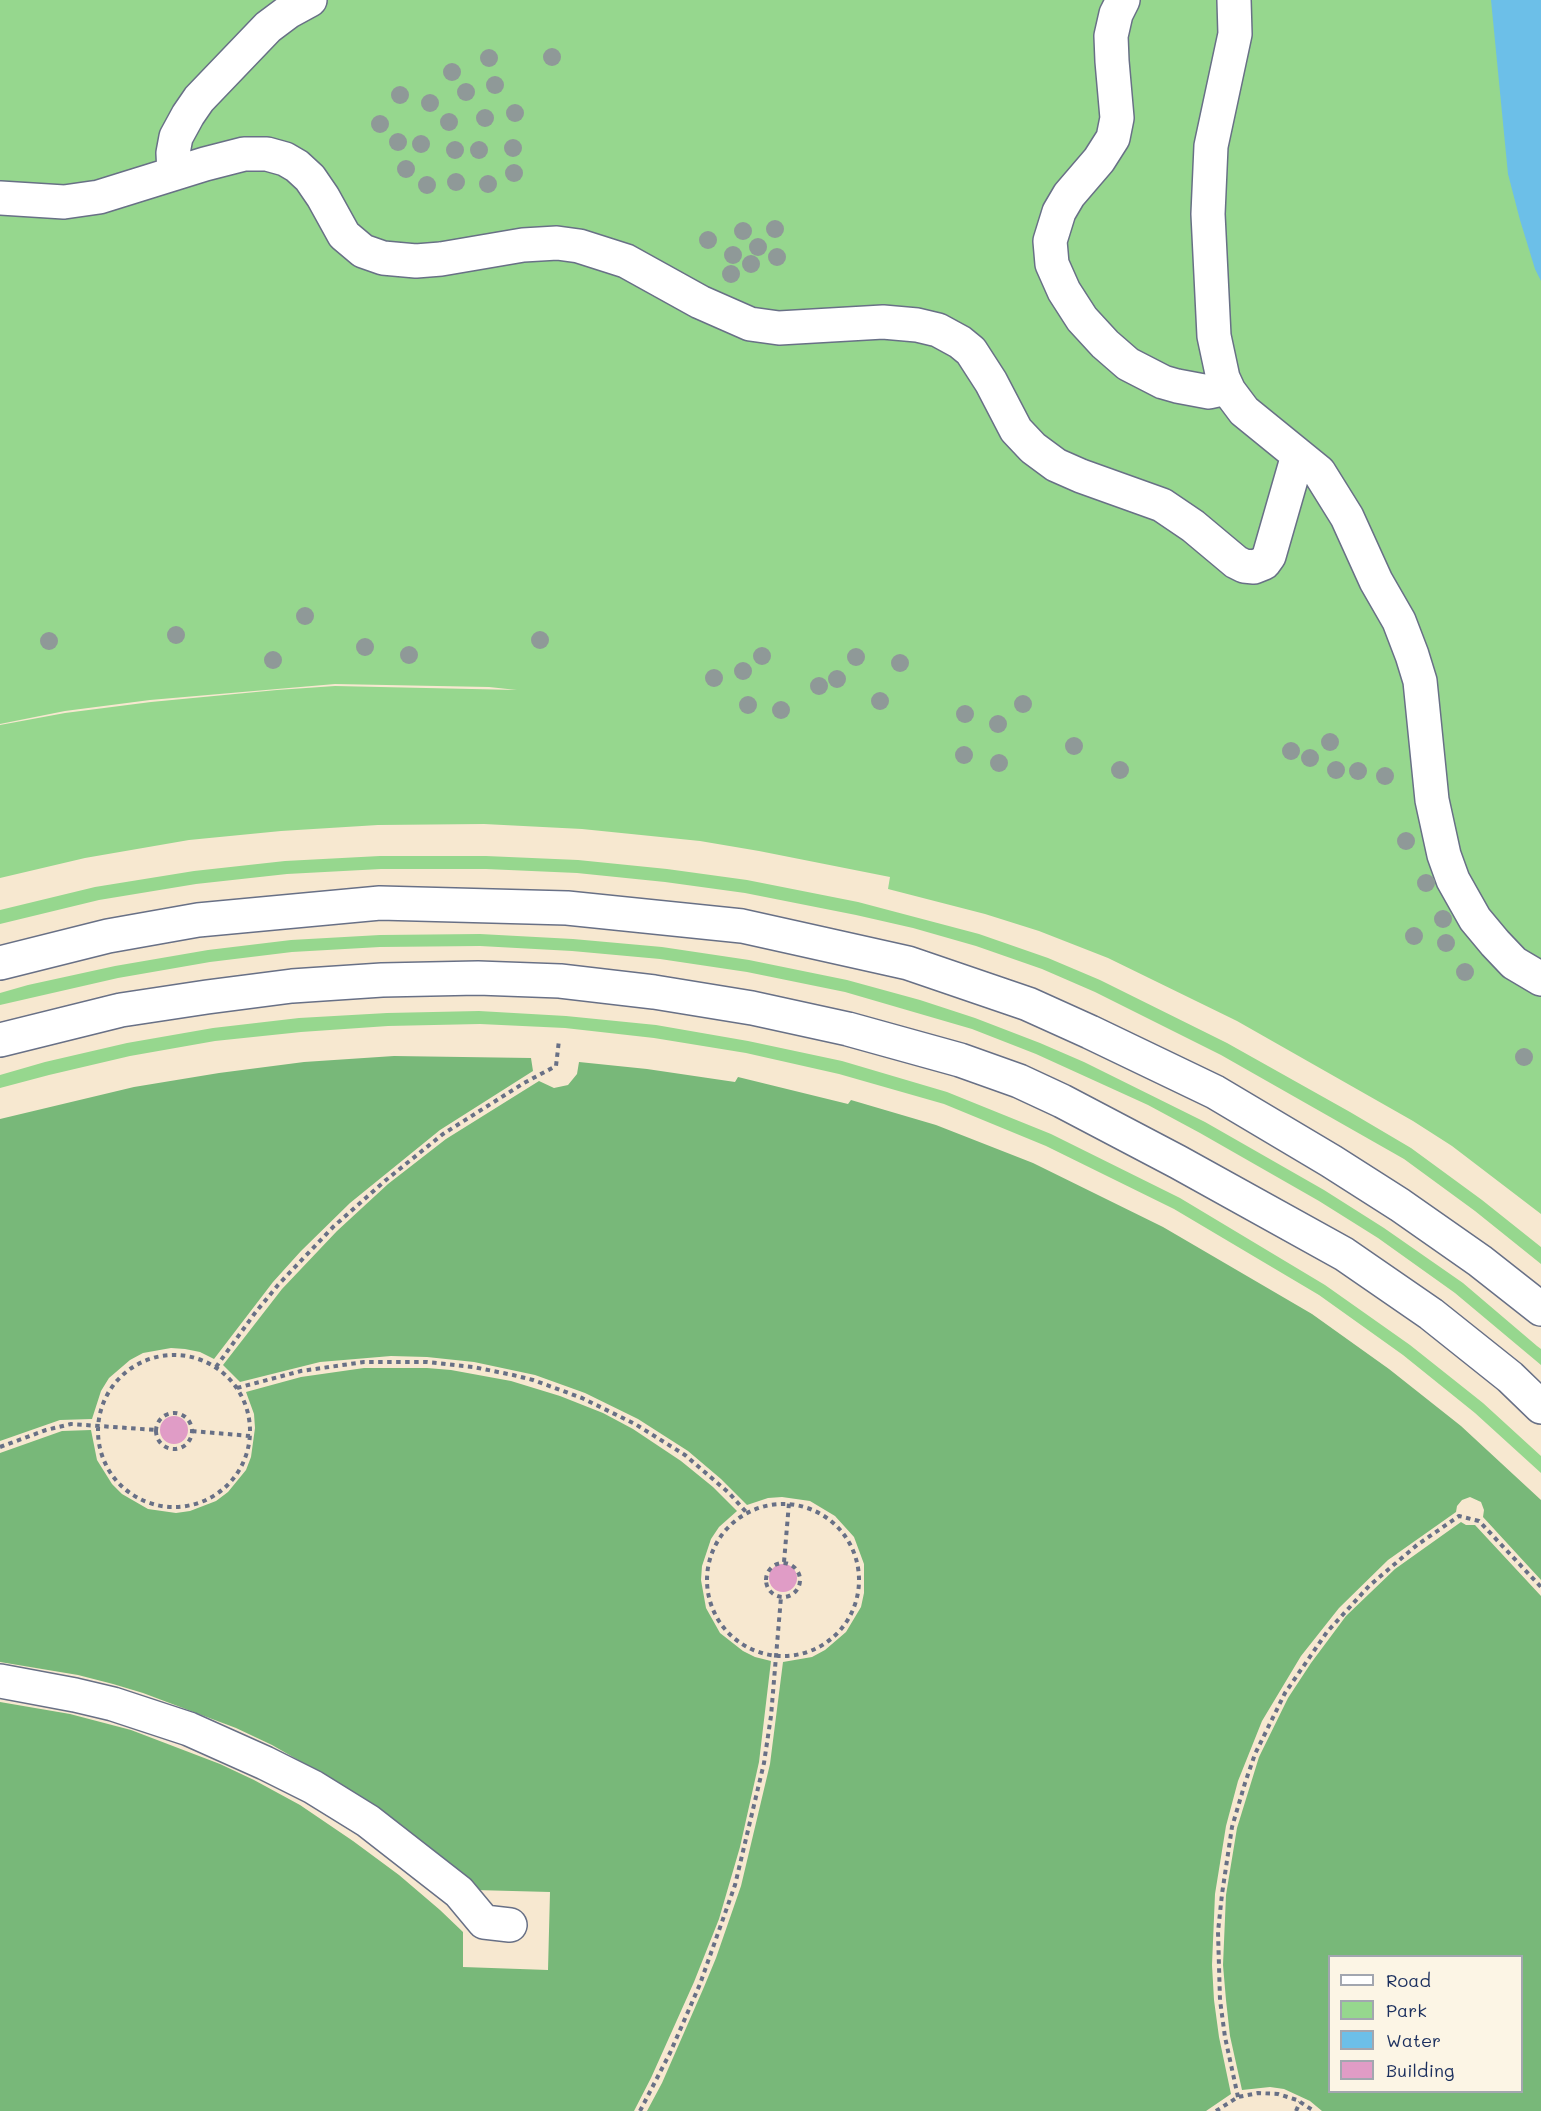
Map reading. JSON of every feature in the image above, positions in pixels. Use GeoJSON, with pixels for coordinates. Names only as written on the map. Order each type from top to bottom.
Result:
{"type":"FeatureCollection","features":[{"type":"Feature","properties":{"kind":"street"},"geometry":{"type":"LineString","coordinates":[[174,173],[173,153],[176,137],[199,99],[268,27],[288,12],[310,0]]}},
{"type":"Feature","properties":{"kind":"street"},"geometry":{"type":"LineString","coordinates":[[1123,0],[1116,14],[1112,36],[1112,62],[1118,118],[1113,138],[1099,160],[1069,195],[1059,213],[1050,241],[1052,264],[1064,291],[1082,319],[1128,364],[1162,382],[1197,391],[1215,392],[1227,388]]}},
{"type":"Feature","properties":{"kind":"street"},"geometry":{"type":"LineString","coordinates":[[1234,0],[1235,34],[1211,146],[1208,214],[1214,336],[1219,364],[1227,388],[1244,411],[1319,472],[1338,501],[1380,589],[1399,621],[1420,681],[1432,800],[1452,880],[1475,919],[1495,943],[1515,963],[1541,980]]}},
{"type":"Feature","properties":{"kind":"street"},"geometry":{"type":"LineString","coordinates":[[0,198],[64,202],[99,197],[244,154],[267,154],[285,159],[297,166],[310,178],[323,197],[344,235],[353,244],[372,255],[383,258],[416,261],[441,259],[524,245],[557,243],[599,252],[626,261],[699,302],[736,319],[764,327],[799,328],[883,322],[917,325],[938,330],[951,336],[971,351],[992,382],[1016,430],[1033,448],[1056,465],[1162,506],[1244,566],[1259,565],[1264,563],[1269,556],[1298,455]]}},
{"type":"Feature","properties":{"kind":"street"},"geometry":{"type":"LineString","coordinates":[[0,963],[108,936],[198,920],[380,903],[567,909],[742,926],[908,963],[1028,1004],[1215,1092],[1400,1205],[1480,1261],[1541,1309]]}},
{"type":"Feature","properties":{"kind":"street"},"geometry":{"type":"LineString","coordinates":[[0,1040],[121,1010],[207,997],[292,986],[382,980],[478,978],[560,981],[654,992],[752,1008],[848,1029],[960,1060],[1019,1081],[1178,1162],[1344,1254],[1431,1314],[1510,1377],[1541,1407]]}},
{"type":"Feature","properties":{"kind":"street"},"geometry":{"type":"LineString","coordinates":[[0,1681],[113,1704],[189,1729],[265,1763],[313,1787],[368,1821],[459,1892],[484,1922],[510,1925]]}},
{"type":"Feature","properties":{"kind":"path"},"geometry":{"type":"LineString","coordinates":[[216,1367],[272,1292],[333,1227],[443,1134],[524,1083],[556,1066],[559,1040]]}},
{"type":"Feature","properties":{"kind":"path"},"geometry":{"type":"LineString","coordinates":[[180,1354],[199,1358],[216,1367],[232,1380],[237,1388],[243,1397],[249,1416],[250,1436],[246,1456],[238,1473],[224,1488],[207,1499],[189,1506],[169,1507],[149,1503],[131,1494],[116,1481],[105,1464],[99,1445],[98,1425],[102,1406],[110,1387],[124,1372],[140,1362],[159,1356],[180,1354]]}},
{"type":"Feature","properties":{"kind":"path"},"geometry":{"type":"LineString","coordinates":[[237,1388],[301,1371],[364,1362],[427,1362],[473,1367],[513,1375],[582,1398],[635,1424],[693,1462],[729,1493],[747,1513]]}},
{"type":"Feature","properties":{"kind":"path"},"geometry":{"type":"LineString","coordinates":[[174,1413],[183,1415],[192,1431],[189,1440],[182,1446],[173,1448],[164,1446],[158,1439],[156,1430],[159,1421],[166,1415],[174,1413]]}},
{"type":"Feature","properties":{"kind":"path"},"geometry":{"type":"LineString","coordinates":[[0,1447],[61,1425],[81,1424],[156,1430]]}},
{"type":"Feature","properties":{"kind":"path"},"geometry":{"type":"LineString","coordinates":[[192,1431],[250,1436]]}},
{"type":"Feature","properties":{"kind":"path"},"geometry":{"type":"LineString","coordinates":[[784,1562],[789,1503]]}},
{"type":"Feature","properties":{"kind":"path"},"geometry":{"type":"LineString","coordinates":[[789,1503],[809,1508],[826,1516],[841,1530],[852,1547],[858,1566],[859,1586],[855,1606],[846,1623],[833,1638],[816,1649],[797,1655],[777,1656],[758,1652],[740,1643],[725,1629],[714,1613],[708,1594],[707,1574],[711,1554],[720,1536],[734,1521],[747,1513],[769,1505],[789,1503]]}},
{"type":"Feature","properties":{"kind":"path"},"geometry":{"type":"LineString","coordinates":[[1238,2097],[1225,2037],[1220,2000],[1218,1932],[1221,1894],[1232,1827],[1254,1754],[1285,1693],[1327,1632],[1369,1586],[1417,1545],[1459,1516],[1479,1521],[1541,1587]]}},
{"type":"Feature","properties":{"kind":"path"},"geometry":{"type":"LineString","coordinates":[[784,1562],[793,1565],[799,1572],[801,1581],[791,1596],[781,1597],[772,1594],[765,1578],[768,1569],[784,1562]]}},
{"type":"Feature","properties":{"kind":"path"},"geometry":{"type":"LineString","coordinates":[[640,2111],[670,2053],[700,1984],[735,1885],[764,1763],[777,1656],[781,1597]]}},
{"type":"Feature","properties":{"kind":"path"},"geometry":{"type":"LineString","coordinates":[[1216,2111],[1238,2097],[1258,2093],[1278,2094],[1314,2111]]}},
{"type":"Feature","properties":{"kind":"path"},"geometry":{"type":"LineString","coordinates":[[1296,2111],[1300,2103]]}},
{"type":"Feature","properties":{"kind":"green space"},"geometry":{"type":"Polygon","coordinates":[[[0,0],[1541,0],[1541,1214],[1452,1146],[1413,1121],[1237,1021],[1108,958],[1039,931],[985,914],[888,889],[890,877],[700,841],[582,829],[484,824],[378,825],[189,840],[85,858],[0,878],[0,725],[65,713],[151,702],[335,686],[517,690],[489,687],[335,684],[150,700],[65,711],[0,724],[0,0]]]}},
{"type":"Feature","properties":{"kind":"green space"},"geometry":{"type":"Polygon","coordinates":[[[380,856],[486,856],[578,860],[747,880],[858,902],[979,934],[1048,958],[1100,980],[1227,1043],[1411,1148],[1541,1247],[1541,1264],[1475,1211],[1404,1159],[1221,1055],[1095,992],[1042,969],[976,946],[856,915],[745,893],[577,873],[486,869],[381,869],[287,874],[196,884],[99,900],[0,924],[0,910],[95,887],[194,871],[285,861],[380,856]]]}},
{"type":"Feature","properties":{"kind":"green space"},"geometry":{"type":"Polygon","coordinates":[[[480,934],[662,947],[749,960],[847,980],[920,1000],[1040,1043],[1084,1062],[1205,1122],[1324,1190],[1384,1228],[1463,1283],[1541,1349],[1541,1365],[1455,1293],[1378,1238],[1319,1201],[1148,1105],[1036,1054],[972,1029],[845,992],[747,972],[660,959],[480,946],[380,947],[292,952],[210,962],[118,978],[0,1005],[0,993],[28,985],[115,966],[208,950],[291,940],[380,935],[480,934]]]}},
{"type":"Feature","properties":{"kind":"green space"},"geometry":{"type":"Polygon","coordinates":[[[479,1011],[566,1016],[656,1025],[842,1061],[947,1092],[1051,1134],[1180,1198],[1325,1285],[1410,1345],[1483,1403],[1541,1456],[1541,1473],[1475,1413],[1403,1355],[1319,1295],[1174,1209],[1046,1146],[944,1104],[839,1074],[746,1053],[654,1038],[565,1028],[480,1024],[388,1026],[215,1041],[130,1056],[0,1088],[0,1075],[45,1062],[127,1043],[213,1028],[299,1018],[479,1011]]]}},
{"type":"Feature","properties":{"kind":"green space"},"geometry":{"type":"Polygon","coordinates":[[[394,1056],[531,1058],[533,1071],[440,1130],[350,1203],[273,1282],[214,1359],[200,1352],[185,1349],[171,1348],[143,1353],[130,1360],[109,1378],[101,1391],[92,1419],[60,1420],[0,1441],[0,1119],[134,1087],[219,1073],[304,1062],[394,1056]]]}},
{"type":"Feature","properties":{"kind":"green space"},"geometry":{"type":"Polygon","coordinates":[[[579,1062],[735,1082],[738,1077],[848,1104],[851,1100],[936,1125],[1033,1163],[1163,1227],[1312,1314],[1389,1369],[1461,1426],[1541,1500],[1541,1580],[1483,1517],[1484,1510],[1481,1502],[1470,1497],[1462,1500],[1456,1512],[1388,1560],[1339,1608],[1301,1656],[1262,1721],[1238,1781],[1226,1826],[1215,1894],[1212,1965],[1214,2000],[1231,2094],[1206,2111],[647,2111],[662,2083],[704,1987],[741,1886],[770,1764],[783,1662],[812,1657],[825,1650],[846,1632],[861,1607],[864,1593],[864,1564],[854,1537],[835,1516],[810,1501],[782,1497],[768,1498],[747,1505],[688,1451],[638,1419],[585,1393],[535,1375],[474,1362],[391,1356],[320,1362],[240,1382],[223,1365],[282,1289],[337,1231],[388,1184],[446,1139],[539,1081],[554,1088],[568,1085],[577,1074],[579,1062]]]}},
{"type":"Feature","properties":{"kind":"green space"},"geometry":{"type":"Polygon","coordinates":[[[364,1368],[451,1370],[511,1381],[560,1396],[603,1413],[633,1429],[681,1461],[713,1487],[737,1511],[719,1527],[711,1539],[702,1566],[701,1580],[706,1608],[720,1633],[743,1651],[771,1661],[759,1762],[740,1847],[719,1919],[651,2078],[634,2111],[0,2111],[0,1702],[70,1714],[131,1730],[220,1764],[254,1780],[300,1805],[353,1841],[399,1875],[440,1910],[463,1932],[463,1967],[548,1970],[550,1892],[475,1890],[319,1772],[272,1745],[236,1728],[113,1684],[78,1675],[0,1662],[0,1453],[62,1431],[91,1430],[97,1460],[112,1484],[122,1494],[148,1509],[176,1513],[190,1511],[216,1501],[228,1492],[246,1470],[251,1457],[255,1428],[254,1414],[246,1392],[301,1377],[364,1368]]]}},
{"type":"Feature","properties":{"kind":"green space"},"geometry":{"type":"Polygon","coordinates":[[[1461,1522],[1466,1525],[1475,1525],[1541,1596],[1541,2111],[1322,2111],[1310,2101],[1284,2089],[1270,2087],[1242,2090],[1230,2036],[1223,1965],[1226,1895],[1237,1828],[1259,1757],[1288,1698],[1346,1616],[1395,1569],[1461,1522]]]}},
{"type":"Feature","properties":{"kind":"water"},"geometry":{"type":"Polygon","coordinates":[[[1491,0],[1541,0],[1541,281],[1535,269],[1508,174],[1491,0]]]}},
{"type":"Feature","properties":{"kind":"building"},"geometry":{"type":"Polygon","coordinates":[[[174,1416],[184,1420],[188,1430],[184,1440],[174,1444],[164,1440],[160,1430],[164,1420],[174,1416]]]}},
{"type":"Feature","properties":{"kind":"building"},"geometry":{"type":"Polygon","coordinates":[[[783,1564],[793,1568],[797,1578],[793,1588],[783,1592],[773,1588],[769,1578],[773,1568],[783,1564]]]}}]}
